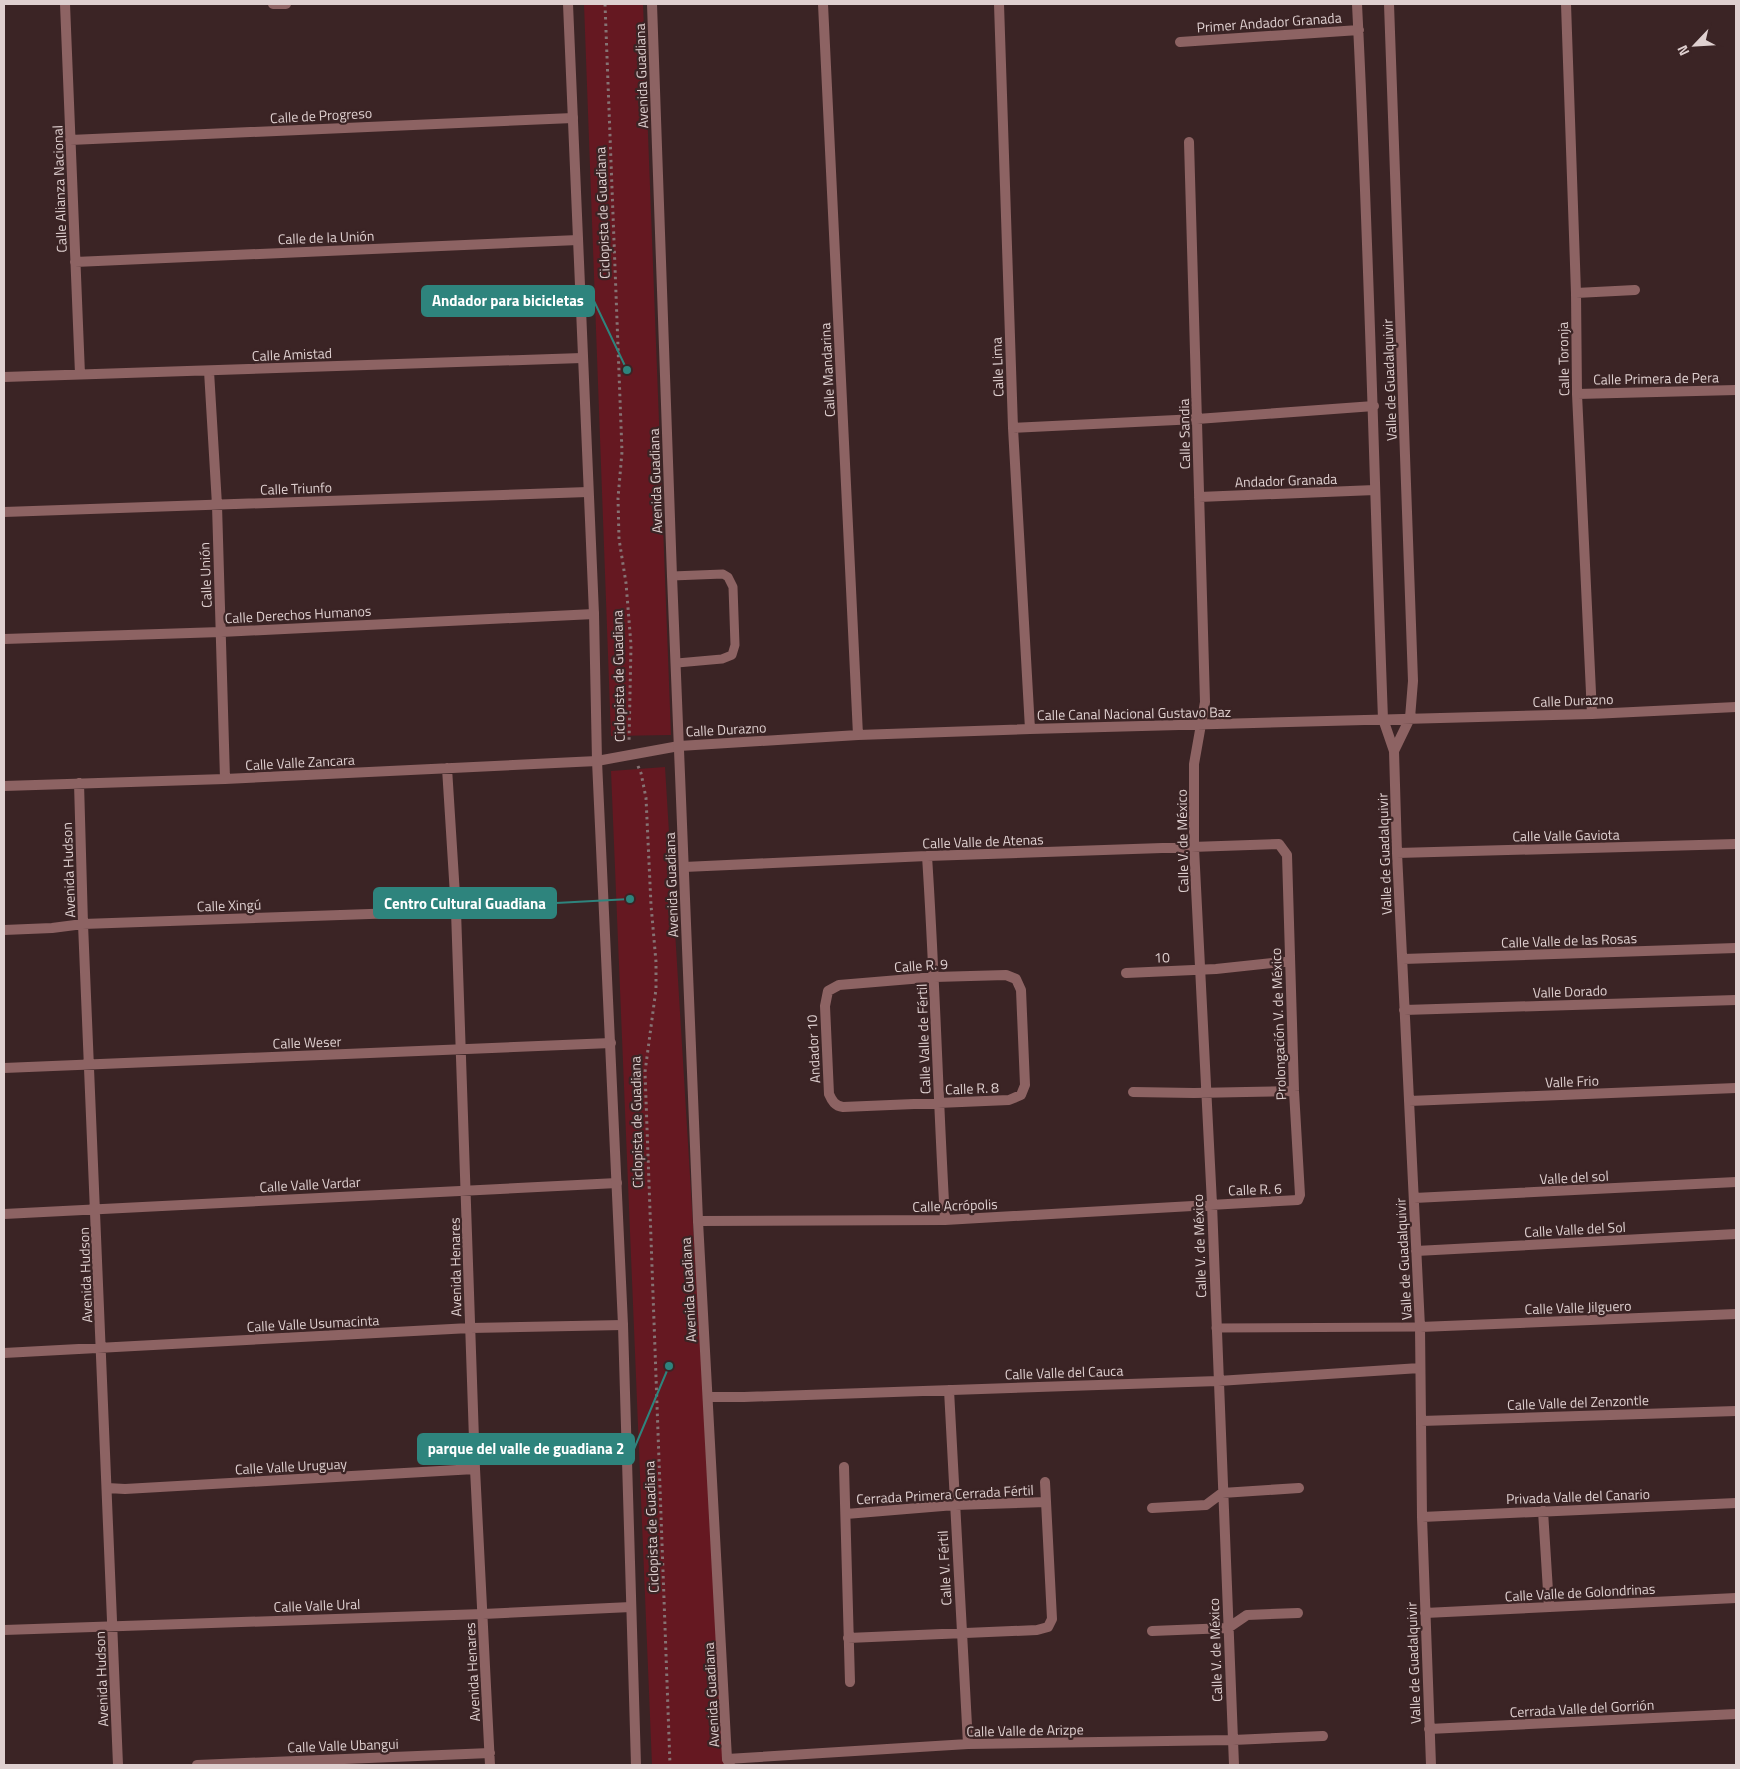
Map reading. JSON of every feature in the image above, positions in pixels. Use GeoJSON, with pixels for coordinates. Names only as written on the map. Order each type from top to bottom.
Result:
{"type":"FeatureCollection","features":[{"type":"Feature","properties":{"kind":"street","name":"Calle Alianza Nacional"},"geometry":{"type":"LineString","coordinates":[[65,4],[80,374]]}},
{"type":"Feature","properties":{"kind":"street"},"geometry":{"type":"LineString","coordinates":[[273,4],[286,4]]}},
{"type":"Feature","properties":{"kind":"street"},"geometry":{"type":"LineString","coordinates":[[568,4],[594,614],[597,761],[623,1325],[636,1765]]}},
{"type":"Feature","properties":{"kind":"street","name":"Avenida Guadiana"},"geometry":{"type":"LineString","coordinates":[[652,4],[672,576],[698,1221],[729,1762]]}},
{"type":"Feature","properties":{"kind":"street","name":"Calle Mandarina"},"geometry":{"type":"LineString","coordinates":[[823,4],[858,735]]}},
{"type":"Feature","properties":{"kind":"street","name":"Calle Lima"},"geometry":{"type":"LineString","coordinates":[[999,4],[1013,428],[1030,729]]}},
{"type":"Feature","properties":{"kind":"street","name":"Valle de Guadalquivir"},"geometry":{"type":"LineString","coordinates":[[1357,4],[1374,406],[1382,719],[1394,751],[1404,1010],[1420,1326],[1422,1517],[1431,1765]]}},
{"type":"Feature","properties":{"kind":"street","name":"Valle de Guadalquivir"},"geometry":{"type":"LineString","coordinates":[[1389,4],[1413,681],[1410,718],[1394,751]]}},
{"type":"Feature","properties":{"kind":"street","name":"Calle Toronja"},"geometry":{"type":"LineString","coordinates":[[1566,4],[1576,293],[1577,394],[1592,714]]}},
{"type":"Feature","properties":{"kind":"street","name":"Primer Andador Granada"},"geometry":{"type":"LineString","coordinates":[[1180,42],[1359,30]]}},
{"type":"Feature","properties":{"kind":"street","name":"Calle de Progreso"},"geometry":{"type":"LineString","coordinates":[[70,140],[573,118]]}},
{"type":"Feature","properties":{"kind":"street","name":"Calle Sandia"},"geometry":{"type":"LineString","coordinates":[[1189,142],[1205,702],[1199,725]]}},
{"type":"Feature","properties":{"kind":"street","name":"Calle de la Unión"},"geometry":{"type":"LineString","coordinates":[[76,262],[578,240]]}},
{"type":"Feature","properties":{"kind":"street"},"geometry":{"type":"LineString","coordinates":[[1576,293],[1635,290]]}},
{"type":"Feature","properties":{"kind":"street","name":"Calle Amistad"},"geometry":{"type":"LineString","coordinates":[[4,377],[582,358]]}},
{"type":"Feature","properties":{"kind":"street","name":"Calle Unión"},"geometry":{"type":"LineString","coordinates":[[210,371],[217,505],[225,779]]}},
{"type":"Feature","properties":{"kind":"street","name":"Calle Primera de Pera"},"geometry":{"type":"LineString","coordinates":[[1577,394],[1736,390]]}},
{"type":"Feature","properties":{"kind":"street"},"geometry":{"type":"LineString","coordinates":[[1013,428],[1197,419],[1374,406]]}},
{"type":"Feature","properties":{"kind":"street","name":"Andador Granada"},"geometry":{"type":"LineString","coordinates":[[1198,497],[1375,490]]}},
{"type":"Feature","properties":{"kind":"street","name":"Calle Triunfo"},"geometry":{"type":"LineString","coordinates":[[4,512],[588,492]]}},
{"type":"Feature","properties":{"kind":"street","name":"Calle Derechos Humanos"},"geometry":{"type":"LineString","coordinates":[[4,639],[221,632],[594,614]]}},
{"type":"Feature","properties":{"kind":"street","name":"Calle Durazno"},"geometry":{"type":"LineString","coordinates":[[1410,718],[1592,714],[1736,707]]}},
{"type":"Feature","properties":{"kind":"street","name":"Calle Canal Nacional Gustavo Baz"},"geometry":{"type":"LineString","coordinates":[[858,735],[1410,718]]}},
{"type":"Feature","properties":{"kind":"street","name":"Calle V. de México"},"geometry":{"type":"LineString","coordinates":[[1199,725],[1194,764],[1194,848],[1212,1204],[1234,1765]]}},
{"type":"Feature","properties":{"kind":"street","name":"Calle Durazno"},"geometry":{"type":"LineString","coordinates":[[597,761],[679,746],[858,735]]}},
{"type":"Feature","properties":{"kind":"street","name":"Calle Valle Zancara"},"geometry":{"type":"LineString","coordinates":[[4,786],[225,779],[597,761]]}},
{"type":"Feature","properties":{"kind":"street","name":"Avenida Henares"},"geometry":{"type":"LineString","coordinates":[[447,768],[456,911],[475,1469],[490,1765]]}},
{"type":"Feature","properties":{"kind":"street","name":"Avenida Hudson"},"geometry":{"type":"LineString","coordinates":[[79,783],[83,924],[108,1488],[118,1765]]}},
{"type":"Feature","properties":{"kind":"street","name":"Calle Valle de Atenas"},"geometry":{"type":"LineString","coordinates":[[684,867],[927,856],[1279,844],[1282,846]]}},
{"type":"Feature","properties":{"kind":"street","name":"Calle Valle Gaviota"},"geometry":{"type":"LineString","coordinates":[[1397,853],[1736,844]]}},
{"type":"Feature","properties":{"kind":"street","name":"Prolongación V. de México"},"geometry":{"type":"LineString","coordinates":[[1282,846],[1287,854],[1294,1091],[1300,1195],[1298,1200]]}},
{"type":"Feature","properties":{"kind":"street","name":"Calle Valle de Fértil"},"geometry":{"type":"LineString","coordinates":[[927,856],[935,977],[938,1103],[945,1220]]}},
{"type":"Feature","properties":{"kind":"street","name":"Calle Xingú"},"geometry":{"type":"LineString","coordinates":[[4,930],[52,928],[83,924],[456,911]]}},
{"type":"Feature","properties":{"kind":"street","name":"Calle Valle de las Rosas"},"geometry":{"type":"LineString","coordinates":[[1403,959],[1736,948]]}},
{"type":"Feature","properties":{"kind":"street"},"geometry":{"type":"LineString","coordinates":[[1200,970],[1290,961]]}},
{"type":"Feature","properties":{"kind":"street","name":"10"},"geometry":{"type":"LineString","coordinates":[[1126,973],[1200,970]]}},
{"type":"Feature","properties":{"kind":"street","name":"Calle R. 9"},"geometry":{"type":"LineString","coordinates":[[828,991],[839,985],[935,977],[1006,975],[1016,979],[1021,990],[1025,1085],[1021,1095]]}},
{"type":"Feature","properties":{"kind":"street","name":"Andador 10"},"geometry":{"type":"LineString","coordinates":[[828,991],[825,1006],[828,1075],[830,1094],[835,1104]]}},
{"type":"Feature","properties":{"kind":"street","name":"Valle Dorado"},"geometry":{"type":"LineString","coordinates":[[1404,1010],[1736,1000]]}},
{"type":"Feature","properties":{"kind":"street","name":"Calle Weser"},"geometry":{"type":"LineString","coordinates":[[4,1068],[611,1043]]}},
{"type":"Feature","properties":{"kind":"street","name":"Valle Frio"},"geometry":{"type":"LineString","coordinates":[[1409,1101],[1736,1088]]}},
{"type":"Feature","properties":{"kind":"street"},"geometry":{"type":"LineString","coordinates":[[1133,1092],[1294,1091]]}},
{"type":"Feature","properties":{"kind":"street","name":"Calle R. 8"},"geometry":{"type":"LineString","coordinates":[[835,1104],[843,1107],[1009,1100],[1021,1095]]}},
{"type":"Feature","properties":{"kind":"street","name":"Calle Valle Vardar"},"geometry":{"type":"LineString","coordinates":[[4,1214],[617,1182]]}},
{"type":"Feature","properties":{"kind":"street","name":"Valle del sol"},"geometry":{"type":"LineString","coordinates":[[1414,1198],[1736,1182]]}},
{"type":"Feature","properties":{"kind":"street","name":"Calle R. 6"},"geometry":{"type":"LineString","coordinates":[[1212,1204],[1298,1200]]}},
{"type":"Feature","properties":{"kind":"street","name":"Calle Acrópolis"},"geometry":{"type":"LineString","coordinates":[[698,1221],[945,1220],[1212,1204]]}},
{"type":"Feature","properties":{"kind":"street","name":"Calle Valle del Sol"},"geometry":{"type":"LineString","coordinates":[[1416,1251],[1736,1234]]}},
{"type":"Feature","properties":{"kind":"street","name":"Calle Valle Jilguero"},"geometry":{"type":"LineString","coordinates":[[1420,1326],[1736,1314]]}},
{"type":"Feature","properties":{"kind":"street","name":"Calle Valle Usumacinta"},"geometry":{"type":"LineString","coordinates":[[4,1353],[470,1328],[623,1325]]}},
{"type":"Feature","properties":{"kind":"street","name":"Calle Valle del Cauca"},"geometry":{"type":"LineString","coordinates":[[709,1397],[1218,1380],[1420,1368]]}},
{"type":"Feature","properties":{"kind":"street","name":"Calle V. Fértil"},"geometry":{"type":"LineString","coordinates":[[949,1390],[968,1744]]}},
{"type":"Feature","properties":{"kind":"street","name":"Calle Valle del Zenzontle"},"geometry":{"type":"LineString","coordinates":[[1421,1421],[1736,1411]]}},
{"type":"Feature","properties":{"kind":"street"},"geometry":{"type":"LineString","coordinates":[[844,1467],[850,1682]]}},
{"type":"Feature","properties":{"kind":"street","name":"Calle Valle Uruguay"},"geometry":{"type":"LineString","coordinates":[[108,1488],[125,1489],[475,1469]]}},
{"type":"Feature","properties":{"kind":"street"},"geometry":{"type":"LineString","coordinates":[[848,1638],[1037,1630],[1048,1627],[1052,1619],[1045,1482]]}},
{"type":"Feature","properties":{"kind":"street"},"geometry":{"type":"LineString","coordinates":[[1152,1508],[1206,1505],[1222,1493],[1298,1488]]}},
{"type":"Feature","properties":{"kind":"street","name":"Cerrada Primera Cerrada Fértil"},"geometry":{"type":"LineString","coordinates":[[846,1514],[955,1505],[1046,1502]]}},
{"type":"Feature","properties":{"kind":"street","name":"Privada Valle del Canario"},"geometry":{"type":"LineString","coordinates":[[1422,1517],[1736,1503]]}},
{"type":"Feature","properties":{"kind":"street"},"geometry":{"type":"LineString","coordinates":[[1543,1511],[1549,1607]]}},
{"type":"Feature","properties":{"kind":"street","name":"Calle Valle de Golondrinas"},"geometry":{"type":"LineString","coordinates":[[1425,1613],[1736,1598]]}},
{"type":"Feature","properties":{"kind":"street","name":"Calle Valle Ural"},"geometry":{"type":"LineString","coordinates":[[4,1630],[483,1614],[631,1607]]}},
{"type":"Feature","properties":{"kind":"street"},"geometry":{"type":"LineString","coordinates":[[1152,1631],[1228,1628],[1247,1616],[1298,1613]]}},
{"type":"Feature","properties":{"kind":"street","name":"Cerrada Valle del Gorrión"},"geometry":{"type":"LineString","coordinates":[[1429,1729],[1736,1714]]}},
{"type":"Feature","properties":{"kind":"street","name":"Calle Valle de Arizpe"},"geometry":{"type":"LineString","coordinates":[[729,1762],[968,1744],[1233,1740],[1323,1736]]}},
{"type":"Feature","properties":{"kind":"street","name":"Calle Valle Ubangui"},"geometry":{"type":"LineString","coordinates":[[196,1765],[490,1752]]}},
{"type":"Feature","properties":{"kind":"lane"},"geometry":{"type":"LineString","coordinates":[[672,576],[723,574],[728,577],[733,587],[735,645],[732,655],[722,660],[677,663]]}},
{"type":"Feature","properties":{"kind":"lane"},"geometry":{"type":"LineString","coordinates":[[1216,1328],[1420,1326]]}},
{"type":"Feature","properties":{"kind":"path","name":"Ciclopista de Guadiana"},"geometry":{"type":"LineString","coordinates":[[605,4],[622,452],[618,498],[619,538],[626,583],[631,645],[629,739],[632,754],[642,773],[646,798],[650,905],[656,962],[656,989],[644,1072],[670,1765]]}},
{"type":"Feature","properties":{"kind":"shaded area"},"geometry":{"type":"Polygon","coordinates":[[[584,4],[643,4],[671,735],[611,736],[584,4]]]}},
{"type":"Feature","properties":{"kind":"shaded area"},"geometry":{"type":"Polygon","coordinates":[[[665,767],[726,1765],[652,1765],[611,771],[665,767]]]}},
{"type":"Feature","properties":{"kind":"place","name":"Andador para bicicletas"},"geometry":{"type":"Point","coordinates":[627,370]}},
{"type":"Feature","properties":{"kind":"place","name":"Centro Cultural Guadiana"},"geometry":{"type":"Point","coordinates":[630,899]}},
{"type":"Feature","properties":{"kind":"place","name":"parque del valle de guadiana 2"},"geometry":{"type":"Point","coordinates":[669,1366]}}]}
